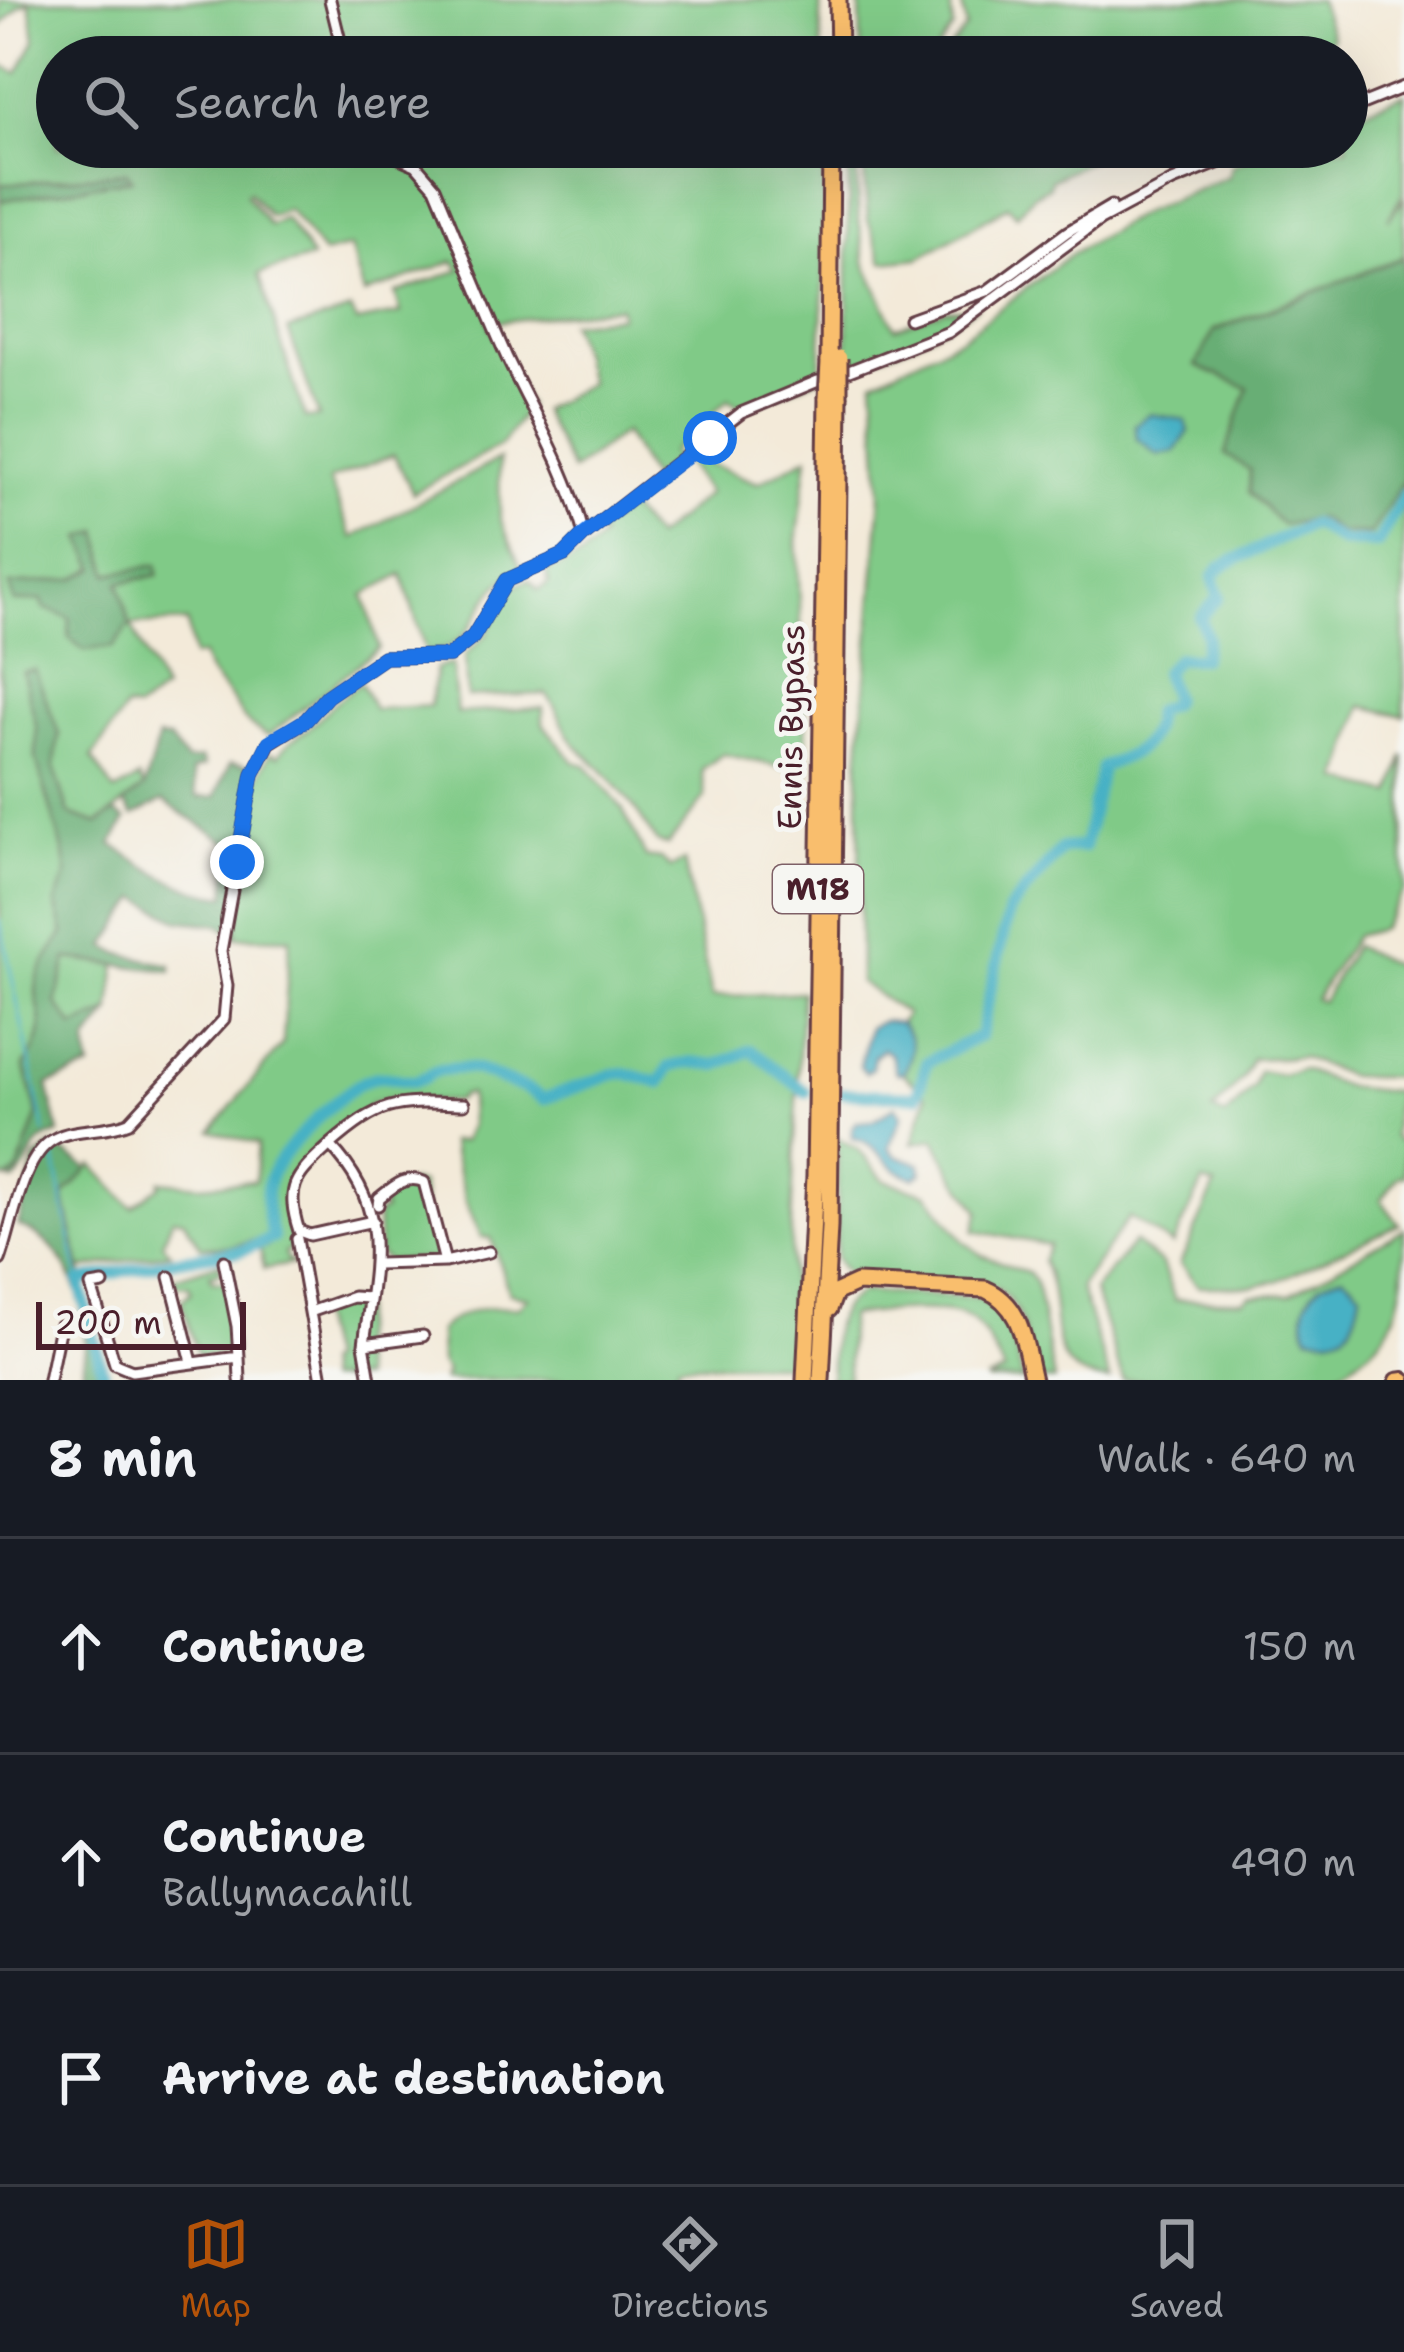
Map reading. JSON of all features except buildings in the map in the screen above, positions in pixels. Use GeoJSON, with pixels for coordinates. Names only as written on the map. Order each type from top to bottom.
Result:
{"type":"FeatureCollection","features":[{"type":"Feature","properties":{"kind":"highway"},"geometry":{"type":"LineString","coordinates":[[828,0],[829,36]]}},
{"type":"Feature","properties":{"kind":"highway"},"geometry":{"type":"LineString","coordinates":[[838,0],[839,36]]}},
{"type":"Feature","properties":{"kind":"highway","name":"Ennis Bypass"},"geometry":{"type":"LineString","coordinates":[[832,168],[839,364]]}},
{"type":"Feature","properties":{"kind":"highway","name":"Ennis Bypass"},"geometry":{"type":"LineString","coordinates":[[805,1380],[815,1176],[833,397],[839,364],[841,168]]}},
{"type":"Feature","properties":{"kind":"highway","name":"Ennis Bypass"},"geometry":{"type":"LineString","coordinates":[[821,1375],[829,1227],[833,397]]}},
{"type":"Feature","properties":{"kind":"highway"},"geometry":{"type":"LineString","coordinates":[[829,1227],[834,1268],[857,1282]]}},
{"type":"Feature","properties":{"kind":"highway"},"geometry":{"type":"LineString","coordinates":[[821,1375],[831,1300],[841,1288],[857,1282],[973,1288],[1004,1298],[1015,1312],[1033,1380]]}},
{"type":"Feature","properties":{"kind":"street"},"geometry":{"type":"LineString","coordinates":[[330,0],[339,36]]}},
{"type":"Feature","properties":{"kind":"street"},"geometry":{"type":"LineString","coordinates":[[1368,102],[1404,87]]}},
{"type":"Feature","properties":{"kind":"street"},"geometry":{"type":"LineString","coordinates":[[419,168],[435,187],[508,359],[553,447],[584,535]]}},
{"type":"Feature","properties":{"kind":"street"},"geometry":{"type":"LineString","coordinates":[[909,319],[977,295],[1100,220],[1207,168]]}},
{"type":"Feature","properties":{"kind":"street"},"geometry":{"type":"LineString","coordinates":[[839,364],[911,350],[986,308],[1111,206]]}},
{"type":"Feature","properties":{"kind":"street"},"geometry":{"type":"LineString","coordinates":[[977,295],[986,308]]}},
{"type":"Feature","properties":{"kind":"street"},"geometry":{"type":"LineString","coordinates":[[0,1260],[30,1160],[56,1137],[129,1122],[224,1019],[227,986],[221,951],[253,774],[269,742],[306,720],[327,696],[384,657],[449,656],[473,637],[507,580],[564,555],[742,413],[818,381]]}},
{"type":"Feature","properties":{"kind":"street"},"geometry":{"type":"LineString","coordinates":[[373,1221],[310,1235],[299,1231],[292,1191],[300,1173],[365,1115],[426,1103],[464,1104]]}},
{"type":"Feature","properties":{"kind":"street"},"geometry":{"type":"LineString","coordinates":[[330,1145],[350,1166],[373,1221],[376,1264],[364,1345],[370,1380]]}},
{"type":"Feature","properties":{"kind":"street"},"geometry":{"type":"LineString","coordinates":[[379,1205],[379,1198],[403,1181],[424,1182],[446,1262]]}},
{"type":"Feature","properties":{"kind":"street"},"geometry":{"type":"LineString","coordinates":[[297,1239],[294,1256],[322,1380]]}},
{"type":"Feature","properties":{"kind":"street"},"geometry":{"type":"LineString","coordinates":[[376,1264],[446,1262],[489,1252]]}},
{"type":"Feature","properties":{"kind":"street"},"geometry":{"type":"LineString","coordinates":[[224,1261],[221,1276],[239,1357],[239,1380]]}},
{"type":"Feature","properties":{"kind":"street"},"geometry":{"type":"LineString","coordinates":[[170,1277],[178,1290],[192,1362]]}},
{"type":"Feature","properties":{"kind":"street"},"geometry":{"type":"LineString","coordinates":[[103,1284],[92,1286],[115,1364],[132,1371],[239,1357]]}},
{"type":"Feature","properties":{"kind":"street"},"geometry":{"type":"LineString","coordinates":[[310,1312],[353,1297],[369,1298]]}},
{"type":"Feature","properties":{"kind":"street"},"geometry":{"type":"LineString","coordinates":[[50,1380],[60,1326]]}},
{"type":"Feature","properties":{"kind":"street"},"geometry":{"type":"LineString","coordinates":[[364,1345],[423,1336]]}},
{"type":"Feature","properties":{"kind":"green space"},"geometry":{"type":"Polygon","coordinates":[[[0,0],[820,0],[821,36],[36,36],[36,168],[823,168],[825,256],[820,377],[743,409],[729,399],[671,452],[677,458],[651,479],[624,432],[572,471],[541,410],[589,383],[569,323],[620,316],[619,307],[489,323],[528,406],[501,445],[413,493],[394,455],[329,480],[352,538],[499,459],[500,518],[522,570],[494,589],[469,629],[445,648],[426,653],[402,574],[364,595],[379,648],[268,736],[243,718],[202,655],[193,657],[187,622],[131,625],[163,691],[137,710],[126,708],[92,758],[115,792],[139,778],[144,788],[98,824],[69,814],[54,767],[59,734],[24,672],[37,729],[36,759],[67,874],[56,903],[64,933],[39,975],[41,1026],[24,1066],[38,1114],[17,1173],[7,1179],[0,1177],[0,201],[131,179],[126,172],[0,185],[0,65],[18,73],[35,40],[30,2],[0,27],[0,0]],[[249,192],[246,195],[270,226],[285,218],[312,258],[259,274],[305,418],[319,417],[288,330],[351,310],[357,322],[401,313],[395,293],[460,270],[454,261],[364,294],[350,247],[323,254],[288,209],[270,217],[249,192]],[[98,532],[96,567],[42,600],[44,608],[71,618],[130,625],[118,583],[158,575],[157,566],[109,574],[98,532]]]}},
{"type":"Feature","properties":{"kind":"green space"},"geometry":{"type":"Polygon","coordinates":[[[860,0],[950,0],[953,28],[947,36],[861,36],[860,0]]]}},
{"type":"Feature","properties":{"kind":"green space"},"geometry":{"type":"Polygon","coordinates":[[[961,0],[1319,0],[1331,36],[960,36],[966,28],[961,0]]]}},
{"type":"Feature","properties":{"kind":"green space"},"geometry":{"type":"Polygon","coordinates":[[[1404,94],[1404,192],[1388,220],[1404,199],[1404,257],[1214,330],[1249,388],[1250,470],[1340,533],[1370,534],[1404,480],[1404,716],[1362,706],[1340,780],[1392,794],[1404,755],[1404,890],[1381,929],[1355,936],[1315,999],[1322,1001],[1354,946],[1404,970],[1404,1078],[1349,1076],[1301,1057],[1252,1059],[1243,1078],[1213,1111],[1226,1116],[1254,1087],[1259,1071],[1282,1075],[1302,1069],[1347,1087],[1396,1092],[1393,1137],[1404,1147],[1404,1176],[1399,1176],[1381,1200],[1399,1224],[1277,1281],[1198,1286],[1180,1264],[1215,1186],[1203,1182],[1173,1245],[1129,1217],[1080,1287],[1110,1380],[1086,1376],[1071,1367],[1057,1337],[1042,1261],[1049,1245],[974,1231],[980,1211],[935,1139],[913,1143],[927,1096],[903,1073],[911,1054],[900,1023],[906,1014],[860,982],[859,765],[881,496],[874,381],[961,338],[1071,254],[1139,214],[1229,176],[1231,168],[1368,168],[1368,109],[1404,94]]]}},
{"type":"Feature","properties":{"kind":"green space"},"geometry":{"type":"Polygon","coordinates":[[[849,168],[857,168],[865,262],[895,328],[945,309],[975,308],[896,351],[847,362],[849,168]]]}},
{"type":"Feature","properties":{"kind":"green space"},"geometry":{"type":"Polygon","coordinates":[[[864,168],[1075,168],[1051,180],[1017,215],[1008,206],[919,258],[883,262],[868,220],[864,168]]]}},
{"type":"Feature","properties":{"kind":"green space"},"geometry":{"type":"Polygon","coordinates":[[[127,172],[132,179],[0,201],[0,185],[127,172]]]}},
{"type":"Feature","properties":{"kind":"green space"},"geometry":{"type":"Polygon","coordinates":[[[1404,257],[1404,480],[1371,534],[1340,533],[1319,518],[1282,525],[1249,492],[1250,470],[1225,454],[1248,388],[1196,366],[1214,331],[1404,257]]]}},
{"type":"Feature","properties":{"kind":"green space"},"geometry":{"type":"Polygon","coordinates":[[[808,457],[797,541],[808,773],[723,754],[702,769],[705,797],[668,845],[658,843],[622,793],[574,743],[546,694],[467,697],[465,655],[486,635],[511,587],[529,580],[539,590],[549,583],[546,572],[581,557],[602,538],[598,532],[628,508],[655,538],[708,494],[687,464],[694,458],[758,483],[808,457]]]}},
{"type":"Feature","properties":{"kind":"green space"},"geometry":{"type":"Polygon","coordinates":[[[99,531],[109,574],[157,565],[158,575],[119,583],[130,625],[113,647],[84,650],[69,638],[70,618],[44,608],[42,600],[14,602],[9,585],[74,579],[96,568],[82,538],[99,531]]]}},
{"type":"Feature","properties":{"kind":"green space"},"geometry":{"type":"Polygon","coordinates":[[[452,664],[457,713],[543,708],[543,724],[622,808],[646,857],[661,859],[671,868],[684,861],[712,997],[802,992],[790,1364],[678,1364],[675,1380],[443,1380],[446,1372],[440,1363],[439,1331],[447,1323],[466,1313],[519,1307],[528,1297],[509,1293],[491,1238],[481,1237],[465,1200],[450,1142],[463,1141],[470,1125],[469,1094],[456,1101],[396,1102],[392,1098],[370,1103],[369,1109],[315,1149],[291,1181],[286,1200],[295,1245],[284,1253],[296,1263],[264,1269],[260,1248],[268,1246],[266,1237],[232,1246],[201,1247],[184,1220],[173,1218],[162,1243],[170,1253],[80,1269],[64,1195],[93,1165],[132,1207],[160,1186],[160,1181],[199,1185],[255,1181],[258,1144],[212,1131],[283,1043],[290,938],[236,937],[256,782],[270,753],[278,756],[361,683],[374,709],[430,706],[436,668],[452,664]]]}},
{"type":"Feature","properties":{"kind":"green space"},"geometry":{"type":"Polygon","coordinates":[[[35,670],[59,734],[54,767],[69,814],[98,824],[115,812],[126,820],[112,844],[166,878],[226,896],[230,844],[163,801],[133,816],[124,803],[144,788],[158,738],[169,739],[186,761],[201,759],[204,766],[192,771],[197,797],[215,797],[230,763],[247,765],[256,782],[236,937],[219,925],[180,921],[138,898],[106,946],[171,965],[172,971],[67,959],[56,1003],[74,1027],[110,1012],[87,1043],[90,1068],[48,1085],[59,1133],[35,1148],[14,1181],[7,1179],[17,1173],[38,1114],[24,1066],[41,1026],[39,975],[64,933],[56,903],[67,874],[36,759],[37,729],[23,672],[35,670]]]}},
{"type":"Feature","properties":{"kind":"green space"},"geometry":{"type":"Polygon","coordinates":[[[67,959],[117,965],[110,1012],[75,1027],[56,1004],[67,959]]]}},
{"type":"Feature","properties":{"kind":"green space"},"geometry":{"type":"Polygon","coordinates":[[[838,1138],[858,1149],[884,1180],[928,1194],[964,1242],[982,1255],[1028,1273],[1036,1283],[1054,1380],[1036,1380],[1019,1315],[994,1287],[857,1279],[843,1270],[836,1259],[838,1138]]]}},
{"type":"Feature","properties":{"kind":"green space"},"geometry":{"type":"Polygon","coordinates":[[[53,1145],[89,1169],[64,1195],[105,1380],[85,1380],[84,1324],[69,1272],[48,1244],[18,1226],[35,1159],[53,1145]]]}},
{"type":"Feature","properties":{"kind":"green space"},"geometry":{"type":"Polygon","coordinates":[[[410,1182],[421,1184],[426,1219],[439,1255],[387,1261],[379,1254],[377,1214],[384,1211],[382,1205],[392,1192],[410,1182]]]}},
{"type":"Feature","properties":{"kind":"green space"},"geometry":{"type":"Polygon","coordinates":[[[1404,1229],[1402,1282],[1392,1320],[1369,1351],[1324,1380],[1123,1380],[1094,1290],[1134,1242],[1162,1264],[1175,1300],[1243,1300],[1250,1295],[1290,1294],[1404,1229]]]}},
{"type":"Feature","properties":{"kind":"green space"},"geometry":{"type":"Polygon","coordinates":[[[220,1263],[220,1273],[210,1275],[212,1281],[224,1282],[227,1290],[234,1352],[198,1356],[181,1301],[191,1292],[189,1286],[175,1285],[174,1278],[220,1263]]]}},
{"type":"Feature","properties":{"kind":"green space"},"geometry":{"type":"Polygon","coordinates":[[[862,1292],[979,1298],[1005,1323],[1023,1380],[985,1380],[1004,1372],[973,1321],[950,1312],[914,1311],[849,1316],[848,1380],[830,1380],[837,1318],[850,1299],[862,1292]]]}},
{"type":"Feature","properties":{"kind":"green space"},"geometry":{"type":"Polygon","coordinates":[[[358,1301],[362,1310],[357,1346],[362,1378],[326,1380],[324,1363],[328,1360],[318,1317],[324,1310],[358,1301]]]}},
{"type":"Feature","properties":{"kind":"water"},"geometry":{"type":"Polygon","coordinates":[[[1149,414],[1185,420],[1189,431],[1175,452],[1158,455],[1137,439],[1135,425],[1149,414]]]}},
{"type":"Feature","properties":{"kind":"water"},"geometry":{"type":"Polygon","coordinates":[[[883,1021],[900,1023],[911,1041],[910,1060],[903,1073],[896,1073],[891,1055],[883,1049],[866,1073],[860,1066],[869,1027],[883,1021]]]}},
{"type":"Feature","properties":{"kind":"water"},"geometry":{"type":"Polygon","coordinates":[[[895,1106],[902,1116],[889,1147],[895,1155],[921,1164],[922,1173],[915,1178],[853,1138],[852,1127],[857,1122],[874,1120],[895,1106]]]}},
{"type":"Feature","properties":{"kind":"water"},"geometry":{"type":"Polygon","coordinates":[[[1344,1275],[1361,1291],[1352,1323],[1332,1337],[1308,1335],[1304,1313],[1310,1296],[1324,1283],[1344,1275]]]}},
{"type":"Feature","properties":{"kind":"waterway"},"geometry":{"type":"LineString","coordinates":[[844,1093],[917,1096],[927,1062],[980,1036],[1009,910],[1062,848],[1084,847],[1102,767],[1140,748],[1150,735],[1155,711],[1173,699],[1164,672],[1177,658],[1202,658],[1207,637],[1200,618],[1219,596],[1213,577],[1220,567],[1312,524],[1343,542],[1378,543],[1404,495]]}},
{"type":"Feature","properties":{"kind":"waterway"},"geometry":{"type":"LineString","coordinates":[[0,921],[45,1133]]}},
{"type":"Feature","properties":{"kind":"waterway"},"geometry":{"type":"LineString","coordinates":[[105,1380],[79,1281],[241,1251],[273,1238],[266,1198],[273,1171],[311,1125],[369,1079],[415,1081],[440,1070],[471,1069],[543,1099],[614,1074],[660,1083],[669,1067],[691,1062],[717,1065],[751,1050],[806,1092]]}},
{"type":"Feature","properties":{"kind":"waterway"},"geometry":{"type":"LineString","coordinates":[[53,1150],[79,1281]]}},
{"type":"Feature","properties":{"kind":"route"},"geometry":{"type":"LineString","coordinates":[[237,862],[253,774],[269,742],[306,720],[327,696],[384,657],[449,656],[473,637],[507,580],[564,555],[710,438]]}}]}
